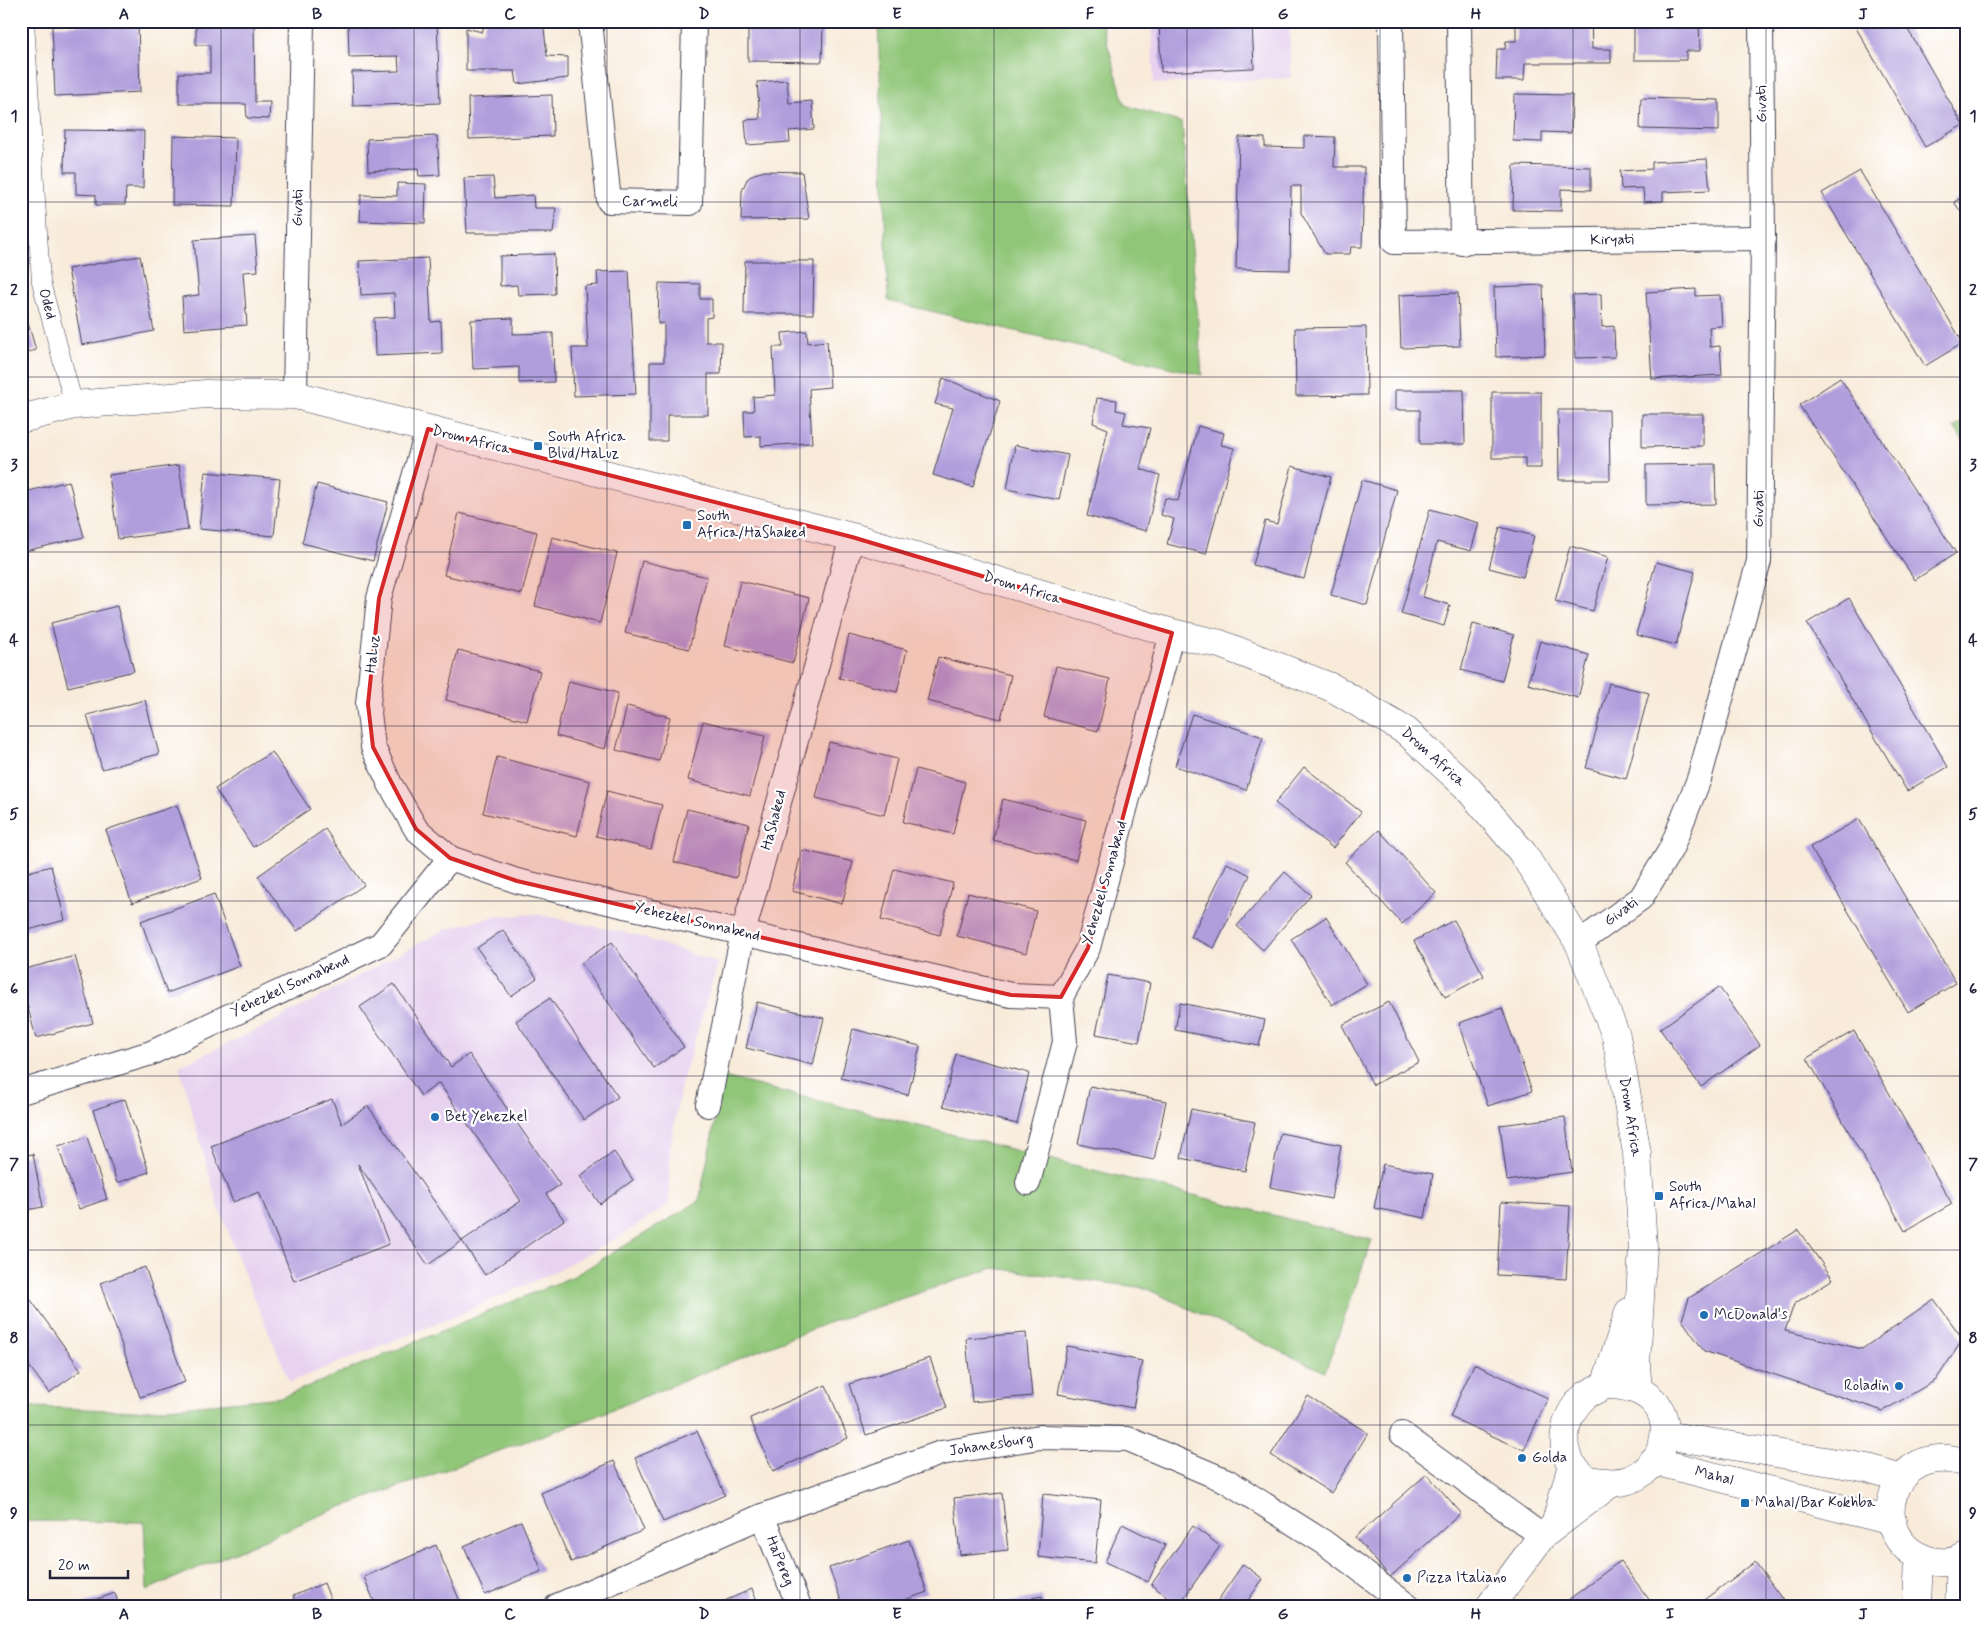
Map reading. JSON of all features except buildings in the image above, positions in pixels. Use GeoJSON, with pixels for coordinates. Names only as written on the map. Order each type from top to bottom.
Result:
{"type":"FeatureCollection","features":[{"type":"Feature","properties":{"kind":"street","name":"Oded"},"geometry":{"type":"LineString","coordinates":[[25,21],[41,282],[74,405]]}},
{"type":"Feature","properties":{"kind":"street","name":"Givati"},"geometry":{"type":"LineString","coordinates":[[295,395],[302,21]]}},
{"type":"Feature","properties":{"kind":"street","name":"Carmeli"},"geometry":{"type":"LineString","coordinates":[[590,21],[609,201],[690,203],[694,21]]}},
{"type":"Feature","properties":{"kind":"street","name":"Kiryati"},"geometry":{"type":"LineString","coordinates":[[1391,21],[1394,242],[1763,238]]}},
{"type":"Feature","properties":{"kind":"street"},"geometry":{"type":"LineString","coordinates":[[1459,21],[1462,242]]}},
{"type":"Feature","properties":{"kind":"street","name":"Givati"},"geometry":{"type":"LineString","coordinates":[[1579,943],[1641,898],[1671,849],[1699,779],[1759,561],[1763,238],[1761,21]]}},
{"type":"Feature","properties":{"kind":"street","name":"Drom Africa"},"geometry":{"type":"LineString","coordinates":[[21,419],[74,405],[206,394],[295,395],[852,537],[1172,632],[1220,644],[1333,688],[1406,731],[1466,786],[1522,852],[1579,943],[1616,1036],[1637,1153],[1643,1246],[1636,1365],[1638,1390]]}},
{"type":"Feature","properties":{"kind":"street","name":"HaLuz"},"geometry":{"type":"LineString","coordinates":[[428,429],[379,598],[368,704],[373,747],[390,784],[416,829],[450,858]]}},
{"type":"Feature","properties":{"kind":"street","name":"HaShaked"},"geometry":{"type":"LineString","coordinates":[[708,1105],[743,933],[852,537]]}},
{"type":"Feature","properties":{"kind":"street","name":"Yehezkel Sonnabend"},"geometry":{"type":"LineString","coordinates":[[21,1092],[151,1052],[380,944],[450,858],[516,881],[1011,995],[1061,997],[1088,948],[1172,632]]}},
{"type":"Feature","properties":{"kind":"street"},"geometry":{"type":"LineString","coordinates":[[1028,1183],[1064,1042],[1061,997]]}},
{"type":"Feature","properties":{"kind":"street","name":"Drom Africa"},"geometry":{"type":"LineString","coordinates":[[1605,1386],[1641,1275]]}},
{"type":"Feature","properties":{"kind":"street"},"geometry":{"type":"LineString","coordinates":[[1622,1385],[1638,1390],[1650,1397],[1660,1407],[1665,1425],[1665,1435],[1661,1450],[1638,1478],[1611,1483],[1588,1480],[1572,1465],[1566,1451],[1564,1435],[1567,1420],[1575,1406],[1586,1395],[1605,1386],[1622,1385]]}},
{"type":"Feature","properties":{"kind":"street"},"geometry":{"type":"LineString","coordinates":[[1402,1434],[1548,1530]]}},
{"type":"Feature","properties":{"kind":"street","name":"Mahal"},"geometry":{"type":"LineString","coordinates":[[1665,1435],[1868,1468],[1901,1478]]}},
{"type":"Feature","properties":{"kind":"street","name":"Johanesburg"},"geometry":{"type":"LineString","coordinates":[[557,1606],[762,1516],[941,1453],[1040,1437],[1128,1440],[1227,1481],[1325,1542],[1408,1606]]}},
{"type":"Feature","properties":{"kind":"street"},"geometry":{"type":"LineString","coordinates":[[1959,1606],[1964,1557],[1948,1562],[1933,1561],[1919,1557],[1902,1542],[1892,1521],[1890,1506],[1894,1491],[1901,1478],[1910,1468],[1923,1461],[1961,1455]]}},
{"type":"Feature","properties":{"kind":"street","name":"Mahal"},"geometry":{"type":"LineString","coordinates":[[1653,1461],[1892,1521]]}},
{"type":"Feature","properties":{"kind":"street"},"geometry":{"type":"LineString","coordinates":[[1548,1530],[1572,1465]]}},
{"type":"Feature","properties":{"kind":"street"},"geometry":{"type":"LineString","coordinates":[[1490,1606],[1548,1530],[1611,1483]]}},
{"type":"Feature","properties":{"kind":"street","name":"HaPereg"},"geometry":{"type":"LineString","coordinates":[[762,1516],[799,1606]]}},
{"type":"Feature","properties":{"kind":"street"},"geometry":{"type":"LineString","coordinates":[[1917,1606],[1919,1557]]}},
{"type":"Feature","properties":{"kind":"highlighted area"},"geometry":{"type":"Polygon","coordinates":[[[428,429],[852,537],[1172,633],[1088,948],[1061,997],[1011,995],[517,881],[450,858],[416,829],[373,747],[368,704],[379,598],[428,429]]]}},
{"type":"Feature","properties":{"kind":"shaded area"},"geometry":{"type":"Polygon","coordinates":[[[1151,21],[1289,21],[1291,78],[1154,84],[1151,21]]]}},
{"type":"Feature","properties":{"kind":"shaded area","name":"Bet Yehezkel"},"geometry":{"type":"Polygon","coordinates":[[[536,914],[635,935],[718,963],[681,1085],[670,1149],[669,1204],[622,1235],[546,1276],[451,1318],[290,1382],[245,1276],[217,1202],[179,1066],[267,1025],[446,929],[492,917],[536,914]]]}},
{"type":"Feature","properties":{"kind":"green space"},"geometry":{"type":"Polygon","coordinates":[[[878,21],[1101,21],[1125,105],[1182,123],[1202,375],[888,301],[878,21]]]}},
{"type":"Feature","properties":{"kind":"green space"},"geometry":{"type":"Polygon","coordinates":[[[1966,419],[1966,445],[1954,427],[1966,419]]]}},
{"type":"Feature","properties":{"kind":"green space"},"geometry":{"type":"Polygon","coordinates":[[[724,1077],[1372,1240],[1325,1372],[1145,1288],[994,1268],[825,1324],[586,1420],[325,1513],[147,1590],[144,1522],[21,1521],[21,1403],[33,1407],[137,1411],[283,1397],[574,1276],[699,1201],[724,1077]]]}},
{"type":"Feature","properties":{"kind":"place","name":"South Africa Blvd/HaLuz"},"geometry":{"type":"Point","coordinates":[538,446]}},
{"type":"Feature","properties":{"kind":"place","name":"South Africa/HaShaked"},"geometry":{"type":"Point","coordinates":[687,525]}},
{"type":"Feature","properties":{"kind":"place","name":"Bet Yehezkel"},"geometry":{"type":"Point","coordinates":[435,1117]}},
{"type":"Feature","properties":{"kind":"place","name":"South Africa/Mahal"},"geometry":{"type":"Point","coordinates":[1659,1196]}},
{"type":"Feature","properties":{"kind":"place","name":"McDonald's"},"geometry":{"type":"Point","coordinates":[1704,1315]}},
{"type":"Feature","properties":{"kind":"place","name":"Roladin"},"geometry":{"type":"Point","coordinates":[1899,1386]}},
{"type":"Feature","properties":{"kind":"place","name":"Golda"},"geometry":{"type":"Point","coordinates":[1522,1458]}},
{"type":"Feature","properties":{"kind":"place","name":"Mahal/Bar Kokhba"},"geometry":{"type":"Point","coordinates":[1745,1503]}},
{"type":"Feature","properties":{"kind":"place","name":"Pizza Italiano"},"geometry":{"type":"Point","coordinates":[1407,1578]}}]}
